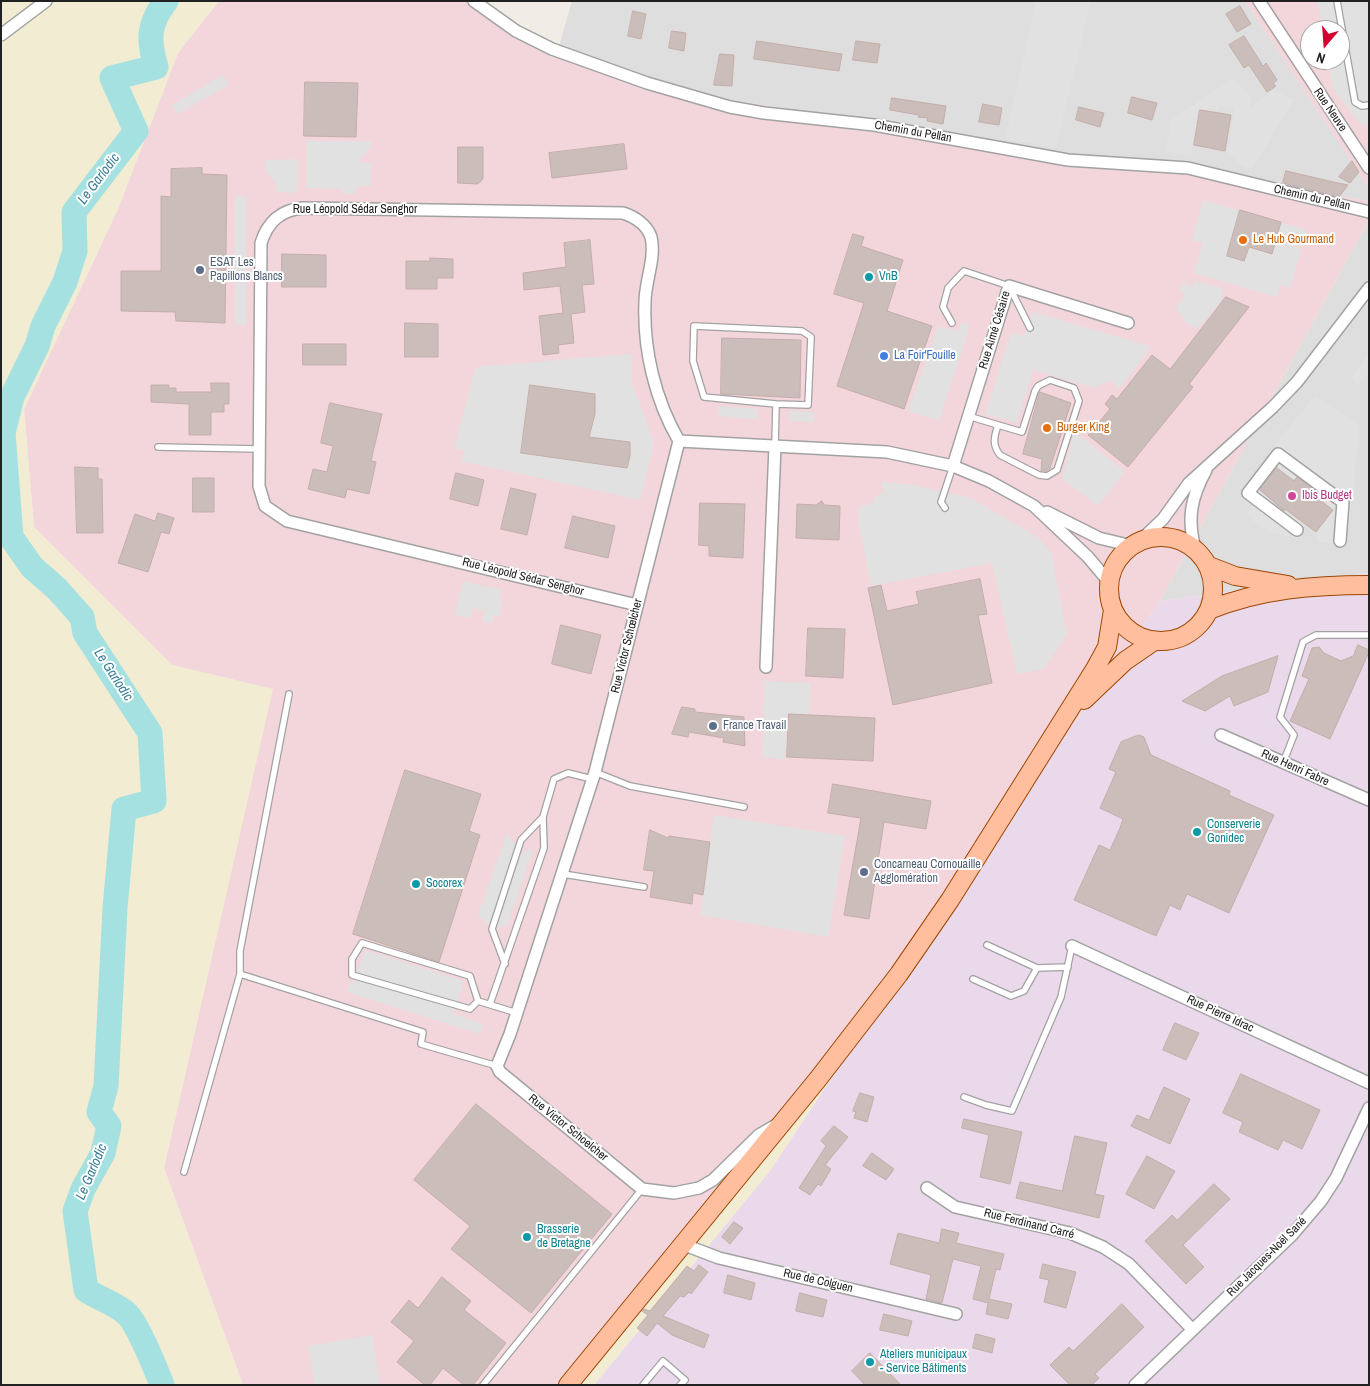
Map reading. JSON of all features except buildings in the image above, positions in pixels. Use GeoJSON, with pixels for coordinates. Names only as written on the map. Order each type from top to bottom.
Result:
{"type":"FeatureCollection","features":[{"type":"Feature","properties":{"kind":"main road"},"geometry":{"type":"LineString","coordinates":[[1163,536],[1175,538],[1195,549],[1209,566],[1214,594],[1209,610],[1200,624],[1187,634],[1171,640],[1154,641],[1130,631],[1120,622],[1109,596],[1109,582],[1117,561],[1136,543],[1163,536]]}},
{"type":"Feature","properties":{"kind":"main road"},"geometry":{"type":"LineString","coordinates":[[1209,566],[1235,576],[1299,586],[1369,585]]}},
{"type":"Feature","properties":{"kind":"main road"},"geometry":{"type":"LineString","coordinates":[[1209,610],[1236,599],[1299,586]]}},
{"type":"Feature","properties":{"kind":"main road"},"geometry":{"type":"LineString","coordinates":[[568,1385],[899,974],[950,900],[1015,793],[1065,718],[1106,647],[1114,610]]}},
{"type":"Feature","properties":{"kind":"main road"},"geometry":{"type":"LineString","coordinates":[[1065,718],[1125,661],[1154,641]]}},
{"type":"Feature","properties":{"kind":"street"},"geometry":{"type":"LineString","coordinates":[[1,35],[46,1]]}},
{"type":"Feature","properties":{"kind":"street","name":"Chemin du Pellan"},"geometry":{"type":"LineString","coordinates":[[474,1],[516,31],[552,49],[647,83],[730,107],[764,113],[874,125],[1068,160],[1188,168],[1369,212]]}},
{"type":"Feature","properties":{"kind":"street","name":"Rue Neuve"},"geometry":{"type":"LineString","coordinates":[[1259,1],[1369,168]]}},
{"type":"Feature","properties":{"kind":"street","name":"Rue Léopold Sédar Senghor"},"geometry":{"type":"LineString","coordinates":[[637,605],[287,521],[264,506],[261,496],[259,450],[261,243],[269,224],[288,209],[304,208],[623,213],[633,216],[641,222],[651,237],[651,254],[645,300],[650,358],[666,419],[679,441]]}},
{"type":"Feature","properties":{"kind":"street","name":"Rue Aimé Césaire"},"geometry":{"type":"LineString","coordinates":[[953,466],[1009,286],[1128,323]]}},
{"type":"Feature","properties":{"kind":"street"},"geometry":{"type":"LineString","coordinates":[[679,441],[887,452],[953,466],[989,481],[1099,538],[1136,543],[1162,519],[1189,483],[1297,382],[1369,288]]}},
{"type":"Feature","properties":{"kind":"street","name":"Rue Victor Schœlcher"},"geometry":{"type":"LineString","coordinates":[[496,1066],[517,1013],[593,776],[679,441]]}},
{"type":"Feature","properties":{"kind":"street"},"geometry":{"type":"LineString","coordinates":[[766,667],[776,446]]}},
{"type":"Feature","properties":{"kind":"street"},"geometry":{"type":"LineString","coordinates":[[1297,530],[1248,493],[1278,454],[1343,502],[1340,541]]}},
{"type":"Feature","properties":{"kind":"street"},"geometry":{"type":"LineString","coordinates":[[1195,549],[1189,520],[1201,480],[1210,464]]}},
{"type":"Feature","properties":{"kind":"street"},"geometry":{"type":"LineString","coordinates":[[1034,506],[1088,557],[1109,582]]}},
{"type":"Feature","properties":{"kind":"street","name":"Rue Henri Fabre"},"geometry":{"type":"LineString","coordinates":[[1221,735],[1369,800]]}},
{"type":"Feature","properties":{"kind":"street","name":"Rue Pierre Idrac"},"geometry":{"type":"LineString","coordinates":[[1072,946],[1369,1083]]}},
{"type":"Feature","properties":{"kind":"street","name":"Rue Victor Schoelcher"},"geometry":{"type":"LineString","coordinates":[[496,1066],[500,1072],[642,1189]]}},
{"type":"Feature","properties":{"kind":"street","name":"Rue Jacques-Noël Sané"},"geometry":{"type":"LineString","coordinates":[[1136,1385],[1192,1329],[1292,1235],[1321,1201],[1336,1178],[1369,1108]]}},
{"type":"Feature","properties":{"kind":"street"},"geometry":{"type":"LineString","coordinates":[[642,1189],[674,1193],[699,1188],[714,1180],[759,1135],[780,1123]]}},
{"type":"Feature","properties":{"kind":"street","name":"Rue Ferdinand Carré"},"geometry":{"type":"LineString","coordinates":[[927,1188],[955,1207],[1070,1233],[1103,1247],[1128,1264],[1192,1329]]}},
{"type":"Feature","properties":{"kind":"street","name":"Rue de Colguen"},"geometry":{"type":"LineString","coordinates":[[682,1244],[720,1258],[956,1314]]}},
{"type":"Feature","properties":{"kind":"lane"},"geometry":{"type":"LineString","coordinates":[[1337,1],[1356,102],[1362,106],[1369,105]]}},
{"type":"Feature","properties":{"kind":"lane"},"geometry":{"type":"LineString","coordinates":[[952,323],[944,307],[948,288],[964,271],[1009,286],[1030,328]]}},
{"type":"Feature","properties":{"kind":"lane"},"geometry":{"type":"LineString","coordinates":[[694,326],[802,331],[811,337],[808,405],[776,404],[704,396],[693,360],[694,326]]}},
{"type":"Feature","properties":{"kind":"lane"},"geometry":{"type":"LineString","coordinates":[[968,416],[1022,432],[1035,391],[1043,382],[1050,380],[1067,385],[1074,388],[1078,394],[1079,401],[1055,473],[1047,476],[1039,475],[1000,455],[994,444],[998,425]]}},
{"type":"Feature","properties":{"kind":"lane"},"geometry":{"type":"LineString","coordinates":[[776,404],[776,446]]}},
{"type":"Feature","properties":{"kind":"lane"},"geometry":{"type":"LineString","coordinates":[[158,447],[259,450]]}},
{"type":"Feature","properties":{"kind":"lane"},"geometry":{"type":"LineString","coordinates":[[945,508],[941,502],[953,466]]}},
{"type":"Feature","properties":{"kind":"lane"},"geometry":{"type":"LineString","coordinates":[[1283,763],[1294,735],[1280,717],[1304,642],[1316,635],[1369,635]]}},
{"type":"Feature","properties":{"kind":"lane"},"geometry":{"type":"LineString","coordinates":[[184,1172],[240,974],[240,951],[289,694]]}},
{"type":"Feature","properties":{"kind":"lane"},"geometry":{"type":"LineString","coordinates":[[490,1004],[544,848],[543,817],[554,778],[568,773],[593,776],[630,786],[744,807]]}},
{"type":"Feature","properties":{"kind":"lane"},"geometry":{"type":"LineString","coordinates":[[505,964],[492,929],[521,840],[543,817]]}},
{"type":"Feature","properties":{"kind":"lane"},"geometry":{"type":"LineString","coordinates":[[563,874],[644,887]]}},
{"type":"Feature","properties":{"kind":"lane"},"geometry":{"type":"LineString","coordinates":[[362,943],[470,976],[478,1001],[470,1009],[352,975],[352,959],[362,943]]}},
{"type":"Feature","properties":{"kind":"lane"},"geometry":{"type":"LineString","coordinates":[[987,944],[1037,968],[1068,967]]}},
{"type":"Feature","properties":{"kind":"lane"},"geometry":{"type":"LineString","coordinates":[[964,1097],[986,1105],[1012,1111],[1061,996],[1072,946]]}},
{"type":"Feature","properties":{"kind":"lane"},"geometry":{"type":"LineString","coordinates":[[973,980],[1011,996],[1024,991],[1037,968]]}},
{"type":"Feature","properties":{"kind":"lane"},"geometry":{"type":"LineString","coordinates":[[240,974],[423,1032],[421,1044],[496,1066]]}},
{"type":"Feature","properties":{"kind":"lane"},"geometry":{"type":"LineString","coordinates":[[478,1001],[517,1013]]}},
{"type":"Feature","properties":{"kind":"lane"},"geometry":{"type":"LineString","coordinates":[[483,1385],[642,1189]]}},
{"type":"Feature","properties":{"kind":"lane"},"geometry":{"type":"LineString","coordinates":[[643,1385],[662,1361],[685,1380],[680,1385]]}},
{"type":"Feature","properties":{"kind":"shaded area"},"geometry":{"type":"Polygon","coordinates":[[[1,1],[219,1],[178,53],[118,209],[24,409],[34,527],[172,665],[273,689],[164,1168],[243,1385],[1,1385],[1,1]]]}},
{"type":"Feature","properties":{"kind":"shaded area"},"geometry":{"type":"Polygon","coordinates":[[[219,1],[475,1],[556,56],[712,97],[1369,201],[1369,220],[1160,601],[927,934],[568,1385],[243,1385],[164,1168],[272,689],[172,665],[34,527],[24,409],[118,209],[178,53],[219,1]]]}},
{"type":"Feature","properties":{"kind":"shaded area"},"geometry":{"type":"Polygon","coordinates":[[[572,1],[1245,1],[1369,188],[1369,201],[712,97],[556,56],[572,1]]]}},
{"type":"Feature","properties":{"kind":"shaded area"},"geometry":{"type":"Polygon","coordinates":[[[1036,1],[1091,1],[1056,148],[1005,139],[1036,1]]]}},
{"type":"Feature","properties":{"kind":"shaded area"},"geometry":{"type":"Polygon","coordinates":[[[1245,1],[1369,1],[1369,188],[1245,1]]]}},
{"type":"Feature","properties":{"kind":"shaded area"},"geometry":{"type":"Polygon","coordinates":[[[1317,1],[1369,1],[1369,123],[1361,125],[1333,89],[1330,70],[1350,70],[1350,20],[1321,20],[1317,1]]]}},
{"type":"Feature","properties":{"kind":"shaded area"},"geometry":{"type":"Polygon","coordinates":[[[223,75],[229,85],[177,114],[172,105],[223,75]]]}},
{"type":"Feature","properties":{"kind":"shaded area"},"geometry":{"type":"Polygon","coordinates":[[[1234,78],[1252,99],[1250,108],[1274,90],[1294,100],[1251,170],[1237,162],[1235,157],[1227,153],[1234,109],[1219,106],[1218,111],[1199,108],[1191,156],[1165,151],[1172,119],[1234,78]]]}},
{"type":"Feature","properties":{"kind":"shaded area"},"geometry":{"type":"Polygon","coordinates":[[[306,141],[372,141],[371,148],[360,159],[360,163],[371,163],[371,186],[359,186],[355,189],[355,194],[341,194],[341,189],[306,188],[306,141]]]}},
{"type":"Feature","properties":{"kind":"shaded area"},"geometry":{"type":"Polygon","coordinates":[[[298,159],[297,193],[275,192],[276,183],[265,170],[266,160],[298,159]]]}},
{"type":"Feature","properties":{"kind":"shaded area"},"geometry":{"type":"Polygon","coordinates":[[[235,196],[246,196],[246,325],[235,325],[235,196]]]}},
{"type":"Feature","properties":{"kind":"shaded area"},"geometry":{"type":"Polygon","coordinates":[[[1203,200],[1307,230],[1290,288],[1280,285],[1277,297],[1194,273],[1203,243],[1192,240],[1203,200]]]}},
{"type":"Feature","properties":{"kind":"shaded area"},"geometry":{"type":"Polygon","coordinates":[[[1369,220],[1369,573],[1160,601],[1369,220]]]}},
{"type":"Feature","properties":{"kind":"shaded area"},"geometry":{"type":"Polygon","coordinates":[[[1195,281],[1224,289],[1220,303],[1197,329],[1185,322],[1180,312],[1175,311],[1185,294],[1179,290],[1184,282],[1191,288],[1195,281]]]}},
{"type":"Feature","properties":{"kind":"shaded area"},"geometry":{"type":"Polygon","coordinates":[[[1033,312],[1149,346],[1147,353],[1119,389],[1110,380],[1094,388],[1033,370],[1017,423],[985,414],[1011,333],[1024,336],[1033,312]]]}},
{"type":"Feature","properties":{"kind":"shaded area"},"geometry":{"type":"Polygon","coordinates":[[[962,322],[970,325],[939,421],[908,411],[938,326],[957,331],[962,322]]]}},
{"type":"Feature","properties":{"kind":"shaded area"},"geometry":{"type":"Polygon","coordinates":[[[1369,352],[1369,372],[1358,386],[1350,379],[1369,352]]]}},
{"type":"Feature","properties":{"kind":"shaded area"},"geometry":{"type":"Polygon","coordinates":[[[631,354],[632,384],[653,440],[652,453],[640,500],[461,461],[464,450],[454,448],[476,367],[631,354]]]}},
{"type":"Feature","properties":{"kind":"shaded area"},"geometry":{"type":"Polygon","coordinates":[[[1315,396],[1359,425],[1354,486],[1346,544],[1317,542],[1316,532],[1333,510],[1309,492],[1313,486],[1298,475],[1294,481],[1275,466],[1258,488],[1275,501],[1272,506],[1281,513],[1285,509],[1303,522],[1299,538],[1274,535],[1246,516],[1252,507],[1246,502],[1262,467],[1279,439],[1315,396]]]}},
{"type":"Feature","properties":{"kind":"shaded area"},"geometry":{"type":"Polygon","coordinates":[[[719,406],[757,409],[757,419],[718,416],[719,406]]]}},
{"type":"Feature","properties":{"kind":"shaded area"},"geometry":{"type":"Polygon","coordinates":[[[790,411],[814,412],[814,422],[789,421],[790,411]]]}},
{"type":"Feature","properties":{"kind":"shaded area"},"geometry":{"type":"Polygon","coordinates":[[[1074,432],[1125,471],[1098,506],[1062,479],[1074,432]]]}},
{"type":"Feature","properties":{"kind":"shaded area"},"geometry":{"type":"Polygon","coordinates":[[[882,482],[914,485],[970,498],[1039,538],[1051,552],[1067,634],[1044,669],[1017,674],[992,563],[871,586],[858,520],[860,506],[872,504],[877,495],[883,493],[882,482]]]}},
{"type":"Feature","properties":{"kind":"shaded area"},"geometry":{"type":"Polygon","coordinates":[[[1369,573],[1369,1385],[594,1385],[770,1171],[927,934],[1160,601],[1369,573]]]}},
{"type":"Feature","properties":{"kind":"shaded area"},"geometry":{"type":"Polygon","coordinates":[[[463,581],[502,590],[499,601],[503,602],[499,616],[494,615],[492,623],[482,621],[484,611],[473,608],[470,618],[455,615],[463,581]]]}},
{"type":"Feature","properties":{"kind":"shaded area"},"geometry":{"type":"Polygon","coordinates":[[[764,681],[811,683],[809,714],[787,714],[785,760],[763,757],[764,681]]]}},
{"type":"Feature","properties":{"kind":"shaded area"},"geometry":{"type":"Polygon","coordinates":[[[714,815],[845,836],[828,937],[700,915],[714,815]]]}},
{"type":"Feature","properties":{"kind":"shaded area"},"geometry":{"type":"Polygon","coordinates":[[[507,833],[521,853],[533,849],[508,925],[493,929],[478,915],[507,833]]]}},
{"type":"Feature","properties":{"kind":"shaded area"},"geometry":{"type":"Polygon","coordinates":[[[927,934],[770,1171],[594,1385],[568,1385],[927,934]]]}},
{"type":"Feature","properties":{"kind":"shaded area"},"geometry":{"type":"Polygon","coordinates":[[[365,950],[464,981],[453,1014],[483,1024],[480,1034],[347,992],[351,982],[354,983],[365,950]]]}},
{"type":"Feature","properties":{"kind":"shaded area"},"geometry":{"type":"Polygon","coordinates":[[[372,1335],[380,1385],[315,1385],[308,1346],[372,1335]]]}},
{"type":"Feature","properties":{"kind":"waterway","name":"Le Garlodic"},"geometry":{"type":"LineString","coordinates":[[162,1385],[141,1337],[127,1314],[86,1290],[75,1211],[83,1189],[103,1153],[109,1126],[99,1112],[106,1086],[115,908],[124,809],[154,801],[150,733],[85,633],[82,617],[57,589],[32,567],[11,537],[3,433],[12,397],[37,346],[43,326],[65,282],[75,251],[74,212],[136,131],[112,78],[156,67],[151,32],[156,17],[166,1]]}},
{"type":"Feature","properties":{"kind":"place","name":"Le Hub Gourmand"},"geometry":{"type":"Point","coordinates":[1243,240]}},
{"type":"Feature","properties":{"kind":"place","name":"ESAT Les Papillons Blancs"},"geometry":{"type":"Point","coordinates":[200,270]}},
{"type":"Feature","properties":{"kind":"place","name":"VnB"},"geometry":{"type":"Point","coordinates":[869,277]}},
{"type":"Feature","properties":{"kind":"place","name":"La Foir'Fouille"},"geometry":{"type":"Point","coordinates":[884,356]}},
{"type":"Feature","properties":{"kind":"place","name":"Burger King"},"geometry":{"type":"Point","coordinates":[1047,428]}},
{"type":"Feature","properties":{"kind":"place","name":"Ibis Budget"},"geometry":{"type":"Point","coordinates":[1292,496]}},
{"type":"Feature","properties":{"kind":"place","name":"France Travail"},"geometry":{"type":"Point","coordinates":[713,726]}},
{"type":"Feature","properties":{"kind":"place","name":"Conserverie Gonidec"},"geometry":{"type":"Point","coordinates":[1197,832]}},
{"type":"Feature","properties":{"kind":"place","name":"Concarneau Cornouaille Agglomération"},"geometry":{"type":"Point","coordinates":[864,872]}},
{"type":"Feature","properties":{"kind":"place","name":"Socorex"},"geometry":{"type":"Point","coordinates":[416,884]}},
{"type":"Feature","properties":{"kind":"place","name":"Brasserie de Bretagne"},"geometry":{"type":"Point","coordinates":[527,1237]}},
{"type":"Feature","properties":{"kind":"place","name":"Ateliers municipaux - Service Bâtiments"},"geometry":{"type":"Point","coordinates":[870,1362]}}]}
